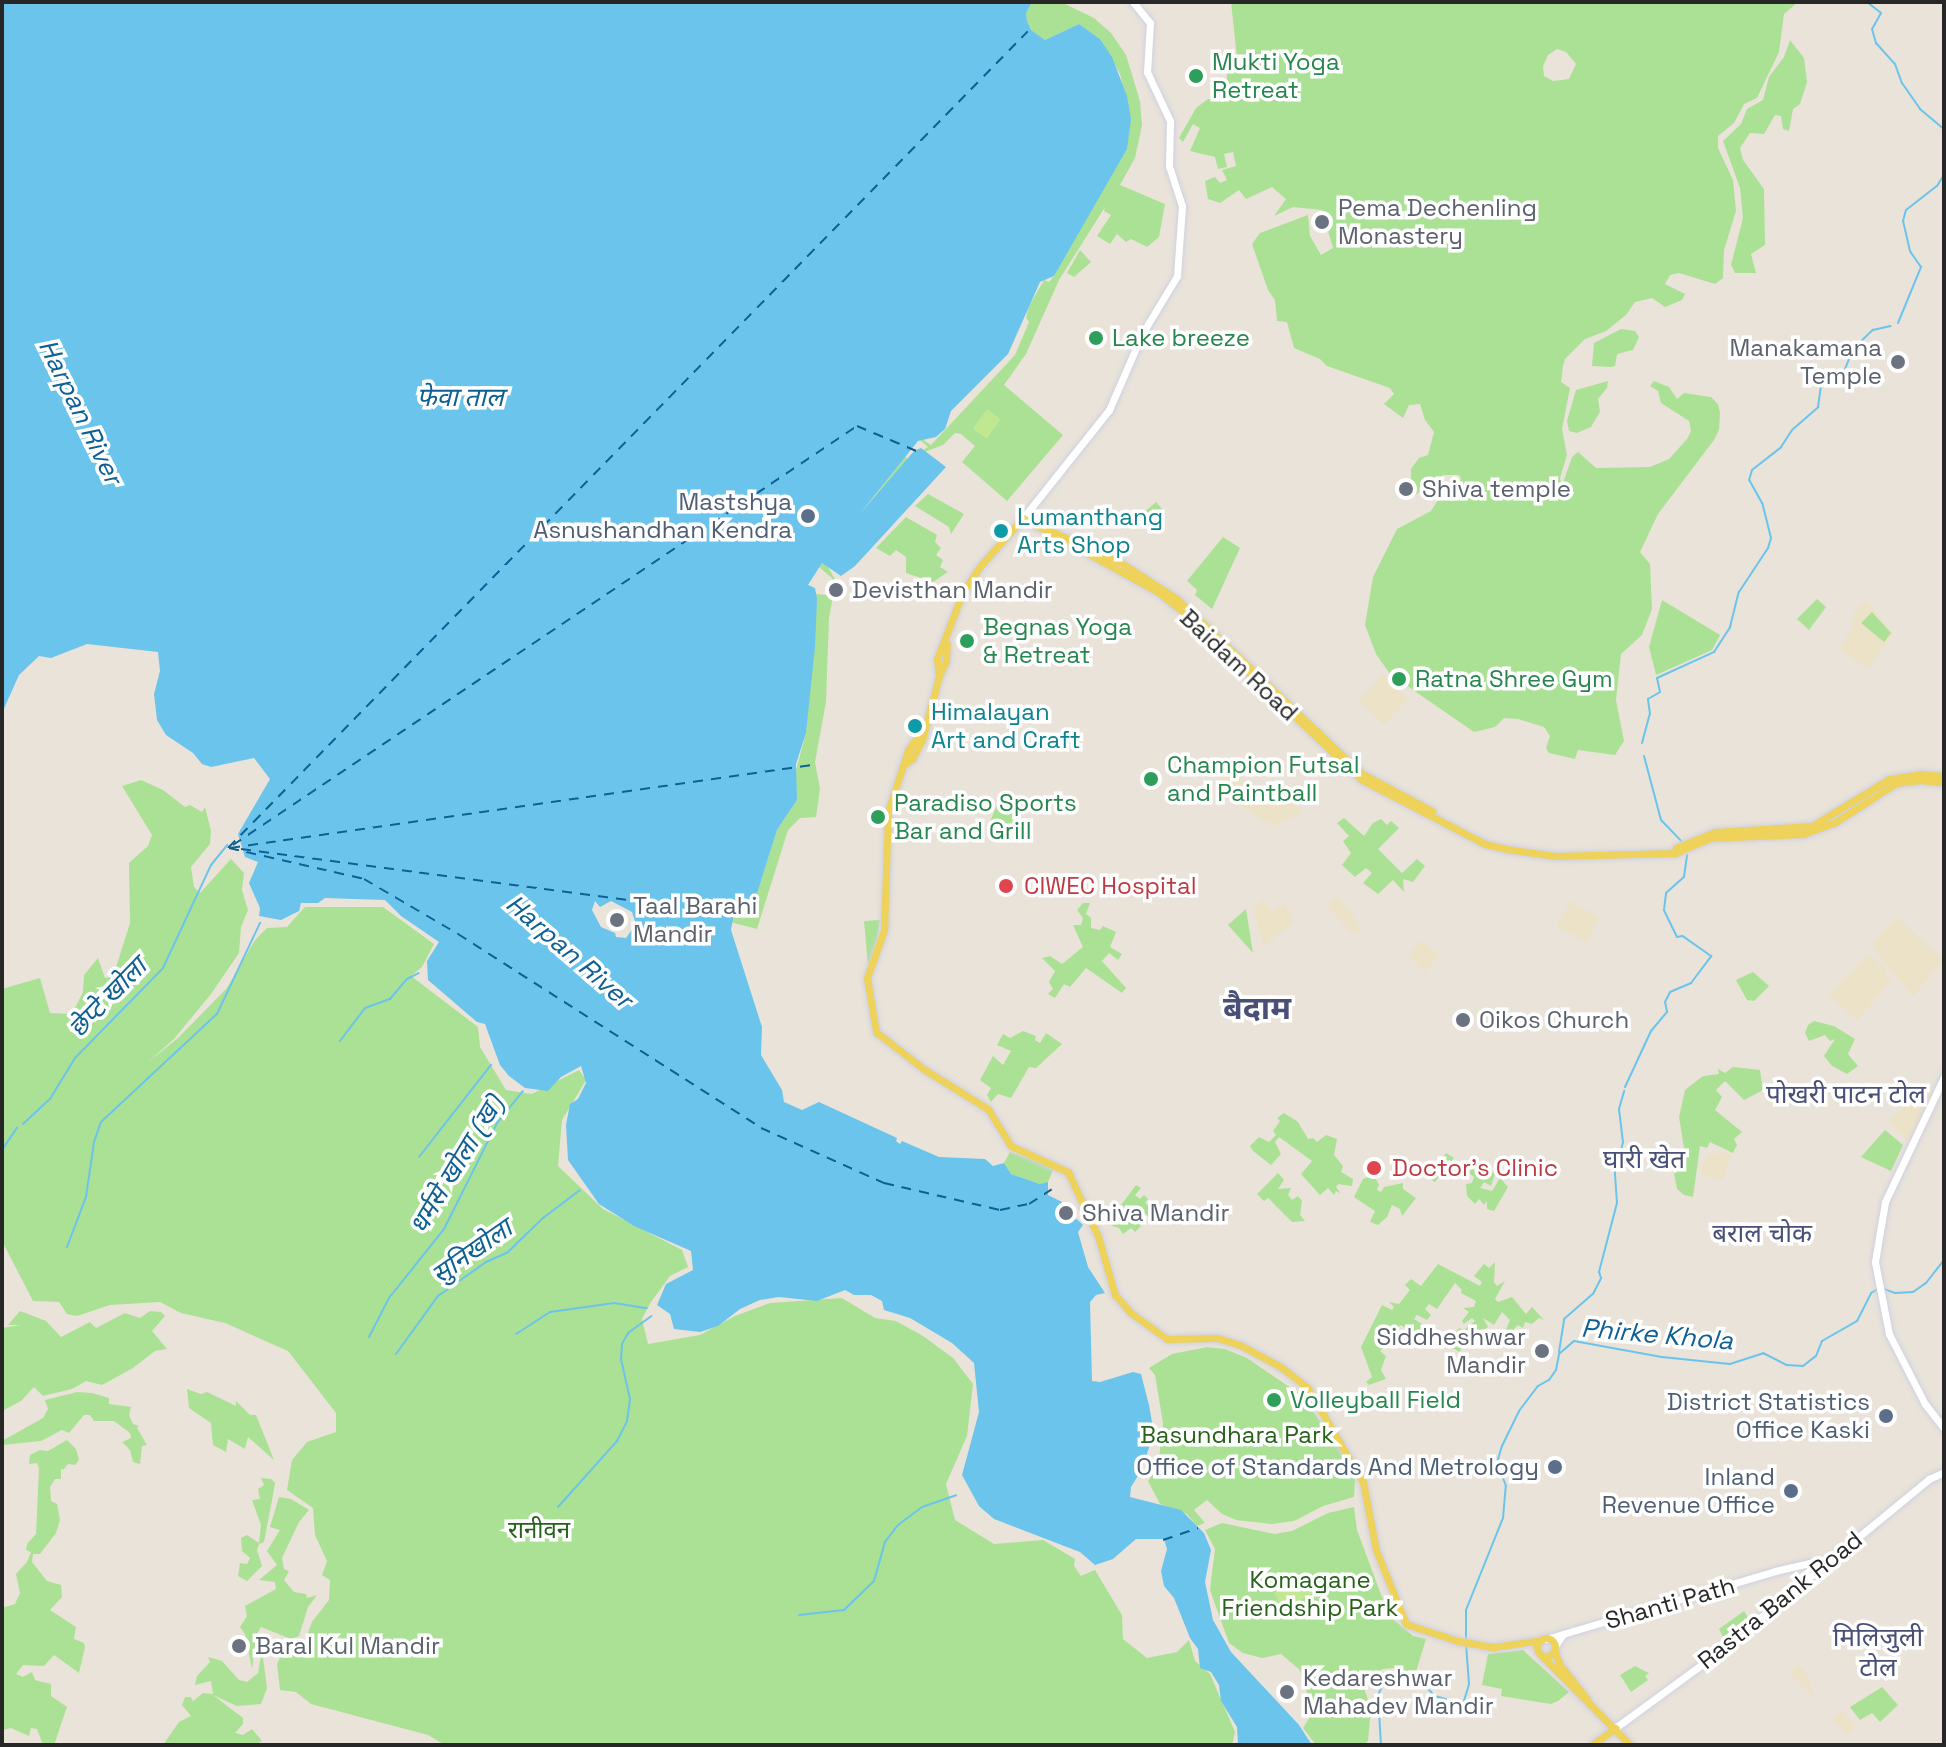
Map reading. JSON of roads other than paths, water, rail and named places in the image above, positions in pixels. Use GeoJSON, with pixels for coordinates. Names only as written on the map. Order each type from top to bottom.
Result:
{"type":"FeatureCollection","features":[{"type":"Feature","properties":{"kind":"main road"},"geometry":{"type":"LineString","coordinates":[[1133,2],[1150,23],[1147,72],[1170,121],[1169,166],[1182,206],[1177,276],[1142,334],[1109,410],[1026,520],[969,582],[956,607],[947,642],[937,659],[939,676],[922,730],[911,743],[889,804],[884,930],[867,978],[876,1032],[925,1070],[988,1109],[1011,1146],[1068,1172],[1098,1236],[1115,1295],[1131,1313],[1167,1339],[1208,1337],[1233,1342],[1256,1352],[1302,1381],[1318,1402],[1363,1482],[1372,1538],[1404,1621],[1413,1628],[1472,1644],[1499,1647],[1544,1639]]}},
{"type":"Feature","properties":{"kind":"main road","name":"Baidam Road"},"geometry":{"type":"LineString","coordinates":[[1026,520],[1123,564],[1177,599],[1374,782],[1487,839],[1507,845],[1556,853],[1673,848],[1715,832],[1802,829],[1820,823],[1889,779],[1920,774],[1944,776]]}},
{"type":"Feature","properties":{"kind":"main road","name":"Baidam Road"},"geometry":{"type":"LineString","coordinates":[[1026,520],[1134,576],[1173,603],[1362,780],[1485,844],[1555,856],[1675,853],[1710,838],[1813,832],[1834,823],[1890,785],[1919,780],[1944,782]]}},
{"type":"Feature","properties":{"kind":"main road"},"geometry":{"type":"LineString","coordinates":[[1944,1077],[1885,1202],[1875,1257],[1878,1289],[1889,1334],[1925,1404],[1944,1428]]}},
{"type":"Feature","properties":{"kind":"main road","name":"Rastra Bank Road"},"geometry":{"type":"LineString","coordinates":[[1615,1728],[1716,1654],[1929,1479],[1944,1472]]}},
{"type":"Feature","properties":{"kind":"main road","name":"Shanti Path"},"geometry":{"type":"LineString","coordinates":[[1544,1639],[1775,1571],[1809,1563],[1822,1565]]}},
{"type":"Feature","properties":{"kind":"main road"},"geometry":{"type":"LineString","coordinates":[[1516,1644],[1548,1656],[1565,1633]]}},
{"type":"Feature","properties":{"kind":"main road"},"geometry":{"type":"LineString","coordinates":[[1544,1639],[1554,1648],[1557,1660],[1588,1701]]}},
{"type":"Feature","properties":{"kind":"main road"},"geometry":{"type":"LineString","coordinates":[[1544,1639],[1537,1646],[1540,1654],[1630,1745]]}},
{"type":"Feature","properties":{"kind":"main road"},"geometry":{"type":"LineString","coordinates":[[1592,1745],[1615,1728]]}},
{"type":"Feature","properties":{"kind":"water","name":"फेवा ताल"},"geometry":{"type":"Polygon","coordinates":[[[2,2],[1032,2],[1026,13],[1027,21],[1031,30],[1045,40],[1079,24],[1100,39],[1112,57],[1127,96],[1131,119],[1127,149],[1054,276],[1040,282],[1008,354],[951,411],[945,429],[936,437],[918,441],[859,515],[914,451],[921,448],[946,467],[855,566],[841,576],[822,563],[808,585],[815,588],[817,599],[815,647],[806,733],[796,764],[797,800],[777,830],[754,903],[737,897],[731,930],[762,1027],[761,1055],[782,1090],[784,1102],[802,1110],[819,1102],[897,1138],[900,1144],[902,1141],[939,1157],[985,1159],[993,1166],[1004,1163],[1011,1174],[1040,1184],[1048,1182],[1048,1195],[1062,1202],[1061,1215],[1068,1221],[1077,1219],[1083,1225],[1078,1232],[1088,1267],[1105,1293],[1096,1295],[1090,1302],[1092,1381],[1100,1382],[1133,1372],[1141,1374],[1153,1428],[1150,1445],[1141,1471],[1131,1487],[1130,1497],[1181,1510],[1204,1533],[1211,1550],[1205,1582],[1213,1620],[1231,1652],[1299,1725],[1312,1745],[1238,1745],[1237,1727],[1221,1701],[1219,1685],[1211,1672],[1200,1668],[1198,1649],[1190,1638],[1174,1598],[1164,1586],[1161,1571],[1167,1549],[1164,1539],[1136,1539],[1113,1559],[1095,1565],[1080,1552],[994,1519],[979,1506],[962,1475],[979,1412],[974,1363],[952,1343],[910,1318],[884,1310],[882,1301],[871,1295],[854,1295],[845,1290],[817,1301],[779,1297],[760,1300],[740,1309],[718,1326],[700,1332],[674,1329],[670,1314],[657,1305],[666,1284],[693,1270],[691,1251],[634,1226],[599,1204],[568,1160],[566,1125],[570,1104],[578,1099],[586,1083],[581,1066],[561,1077],[548,1091],[525,1088],[509,1076],[500,1065],[485,1024],[477,1022],[428,980],[427,961],[439,942],[401,916],[385,900],[325,898],[318,903],[301,903],[299,911],[281,920],[259,916],[260,908],[249,883],[258,862],[245,857],[238,834],[270,779],[254,758],[211,767],[202,764],[193,753],[166,735],[157,720],[154,694],[160,671],[158,652],[87,644],[51,658],[39,656],[19,675],[2,713],[2,2]],[[595,901],[592,910],[601,927],[615,933],[616,937],[626,938],[636,924],[632,912],[611,901],[600,907],[595,901]]]}},
{"type":"Feature","properties":{"kind":"waterway"},"geometry":{"type":"LineString","coordinates":[[1867,2],[1881,13],[1872,29],[1876,43],[1895,64],[1902,83],[1920,109],[1944,129]]}},
{"type":"Feature","properties":{"kind":"waterway"},"geometry":{"type":"LineString","coordinates":[[1898,323],[1921,267],[1910,251],[1903,221],[1906,210],[1937,186],[1944,175]]}},
{"type":"Feature","properties":{"kind":"waterway"},"geometry":{"type":"LineString","coordinates":[[1642,743],[1650,714],[1648,699],[1660,692],[1657,678],[1714,652],[1730,627],[1739,592],[1768,548],[1771,538],[1762,503],[1749,480],[1752,470],[1781,447],[1792,430],[1818,407],[1821,386],[1843,374],[1853,349],[1873,330],[1891,326]]}},
{"type":"Feature","properties":{"kind":"waterway"},"geometry":{"type":"LineString","coordinates":[[1644,756],[1661,820],[1681,841]]}},
{"type":"Feature","properties":{"kind":"waterway","name":"छेप्टे खोला"},"geometry":{"type":"LineString","coordinates":[[23,1124],[50,1099],[75,1058],[163,968],[211,865],[227,845]]}},
{"type":"Feature","properties":{"kind":"waterway"},"geometry":{"type":"LineString","coordinates":[[1625,1087],[1651,1031],[1667,1012],[1665,1002],[1670,992],[1691,983],[1711,956],[1682,936],[1677,937],[1664,910],[1666,893],[1684,877],[1687,855]]}},
{"type":"Feature","properties":{"kind":"waterway"},"geometry":{"type":"LineString","coordinates":[[67,1247],[86,1197],[94,1142],[101,1122],[217,1014],[260,923]]}},
{"type":"Feature","properties":{"kind":"waterway"},"geometry":{"type":"LineString","coordinates":[[340,1041],[365,1008],[390,999],[407,979],[419,973]]}},
{"type":"Feature","properties":{"kind":"waterway"},"geometry":{"type":"LineString","coordinates":[[419,1157],[491,1065]]}},
{"type":"Feature","properties":{"kind":"waterway","name":"धर्मसे खोला (ख)"},"geometry":{"type":"LineString","coordinates":[[369,1337],[389,1298],[444,1229],[497,1123],[523,1091]]}},
{"type":"Feature","properties":{"kind":"waterway"},"geometry":{"type":"LineString","coordinates":[[1559,1352],[1564,1319],[1593,1294],[1601,1278],[1599,1272],[1617,1203],[1615,1172],[1623,1142],[1619,1109],[1624,1091]]}},
{"type":"Feature","properties":{"kind":"waterway","name":"छेप्टे खोला"},"geometry":{"type":"LineString","coordinates":[[2,1150],[17,1128]]}},
{"type":"Feature","properties":{"kind":"waterway","name":"सुनिखोला"},"geometry":{"type":"LineString","coordinates":[[396,1354],[438,1296],[486,1262],[508,1252],[543,1218],[580,1190]]}},
{"type":"Feature","properties":{"kind":"waterway","name":"Phirke Khola"},"geometry":{"type":"LineString","coordinates":[[1884,1289],[1895,1293],[1913,1292],[1926,1283],[1944,1260]]}},
{"type":"Feature","properties":{"kind":"waterway","name":"Phirke Khola"},"geometry":{"type":"LineString","coordinates":[[1466,1638],[1466,1610],[1503,1518],[1506,1486],[1497,1463],[1502,1446],[1519,1411],[1538,1386],[1549,1380],[1556,1370],[1559,1354],[1574,1341],[1662,1357],[1730,1364],[1763,1353],[1787,1365],[1803,1366],[1816,1356],[1822,1341],[1857,1321],[1871,1293],[1878,1289]]}},
{"type":"Feature","properties":{"kind":"waterway"},"geometry":{"type":"LineString","coordinates":[[516,1334],[550,1312],[614,1303],[647,1308]]}},
{"type":"Feature","properties":{"kind":"waterway"},"geometry":{"type":"LineString","coordinates":[[558,1507],[617,1441],[627,1421],[630,1399],[621,1359],[622,1344],[628,1333],[651,1316]]}},
{"type":"Feature","properties":{"kind":"waterway"},"geometry":{"type":"LineString","coordinates":[[799,1615],[844,1610],[874,1581],[885,1542],[898,1525],[922,1507],[956,1495]]}},
{"type":"Feature","properties":{"kind":"waterway","name":"Phirke Khola"},"geometry":{"type":"LineString","coordinates":[[1381,1745],[1378,1695],[1385,1680],[1404,1676],[1420,1681],[1435,1696],[1463,1704],[1469,1684],[1466,1644]]}},
{"type":"Feature","properties":{"kind":"place","name":"Mukti Yoga Retreat"},"geometry":{"type":"Point","coordinates":[1196,76]}},
{"type":"Feature","properties":{"kind":"place","name":"Pema Dechenling Monastery"},"geometry":{"type":"Point","coordinates":[1322,222]}},
{"type":"Feature","properties":{"kind":"place","name":"Lake breeze"},"geometry":{"type":"Point","coordinates":[1096,338]}},
{"type":"Feature","properties":{"kind":"place","name":"Manakamana Temple"},"geometry":{"type":"Point","coordinates":[1898,362]}},
{"type":"Feature","properties":{"kind":"place","name":"Shiva temple"},"geometry":{"type":"Point","coordinates":[1406,489]}},
{"type":"Feature","properties":{"kind":"place","name":"Mastshya Asnushandhan Kendra"},"geometry":{"type":"Point","coordinates":[808,516]}},
{"type":"Feature","properties":{"kind":"place","name":"Lumanthang Arts Shop"},"geometry":{"type":"Point","coordinates":[1001,531]}},
{"type":"Feature","properties":{"kind":"place","name":"Devisthan Mandir"},"geometry":{"type":"Point","coordinates":[836,590]}},
{"type":"Feature","properties":{"kind":"place","name":"Begnas Yoga & Retreat"},"geometry":{"type":"Point","coordinates":[967,641]}},
{"type":"Feature","properties":{"kind":"place","name":"Ratna Shree Gym"},"geometry":{"type":"Point","coordinates":[1399,679]}},
{"type":"Feature","properties":{"kind":"place","name":"Himalayan Art and Craft"},"geometry":{"type":"Point","coordinates":[915,726]}},
{"type":"Feature","properties":{"kind":"place","name":"Champion Futsal and Paintball"},"geometry":{"type":"Point","coordinates":[1151,779]}},
{"type":"Feature","properties":{"kind":"place","name":"Paradiso Sports Bar and Grill"},"geometry":{"type":"Point","coordinates":[878,817]}},
{"type":"Feature","properties":{"kind":"place","name":"CIWEC Hospital"},"geometry":{"type":"Point","coordinates":[1006,886]}},
{"type":"Feature","properties":{"kind":"place","name":"Taal Barahi Mandir"},"geometry":{"type":"Point","coordinates":[617,920]}},
{"type":"Feature","properties":{"kind":"place","name":"Oikos Church"},"geometry":{"type":"Point","coordinates":[1463,1020]}},
{"type":"Feature","properties":{"kind":"place","name":"Doctor's Clinic"},"geometry":{"type":"Point","coordinates":[1374,1168]}},
{"type":"Feature","properties":{"kind":"place","name":"Shiva Mandir"},"geometry":{"type":"Point","coordinates":[1066,1213]}},
{"type":"Feature","properties":{"kind":"place","name":"Siddheshwar Mandir"},"geometry":{"type":"Point","coordinates":[1542,1351]}},
{"type":"Feature","properties":{"kind":"place","name":"Volleyball Field"},"geometry":{"type":"Point","coordinates":[1274,1400]}},
{"type":"Feature","properties":{"kind":"place","name":"District Statistics Office Kaski"},"geometry":{"type":"Point","coordinates":[1886,1416]}},
{"type":"Feature","properties":{"kind":"place","name":"Office of Standards And Metrology"},"geometry":{"type":"Point","coordinates":[1555,1467]}},
{"type":"Feature","properties":{"kind":"place","name":"Inland Revenue Office"},"geometry":{"type":"Point","coordinates":[1791,1491]}},
{"type":"Feature","properties":{"kind":"place","name":"Baral Kul Mandir"},"geometry":{"type":"Point","coordinates":[239,1646]}},
{"type":"Feature","properties":{"kind":"place","name":"Kedareshwar Mahadev Mandir"},"geometry":{"type":"Point","coordinates":[1287,1692]}},
{"type":"Feature","properties":{"kind":"district","name":"बैदाम"},"geometry":{"type":"Point","coordinates":[1257,1008]}},
{"type":"Feature","properties":{"kind":"district","name":"पोखरी पाटन टोल"},"geometry":{"type":"Point","coordinates":[1846,1095]}},
{"type":"Feature","properties":{"kind":"district","name":"घारी खेत"},"geometry":{"type":"Point","coordinates":[1644,1160]}},
{"type":"Feature","properties":{"kind":"district","name":"बराल चोक"},"geometry":{"type":"Point","coordinates":[1762,1234]}},
{"type":"Feature","properties":{"kind":"district","name":"मिलिजुली टोल"},"geometry":{"type":"Point","coordinates":[1878,1653]}},
{"type":"Feature","properties":{"kind":"water label","name":"Harpan River"},"geometry":{"type":"Point","coordinates":[80,412]}},
{"type":"Feature","properties":{"kind":"water label","name":"Harpan River"},"geometry":{"type":"Point","coordinates":[569,952]}},
{"type":"Feature","properties":{"kind":"park label","name":"Basundhara Park"},"geometry":{"type":"Point","coordinates":[1237,1435]}},
{"type":"Feature","properties":{"kind":"park label","name":"रानीवन"},"geometry":{"type":"Point","coordinates":[539,1530]}},
{"type":"Feature","properties":{"kind":"park label","name":"Komagane Friendship Park"},"geometry":{"type":"Point","coordinates":[1310,1594]}}]}
